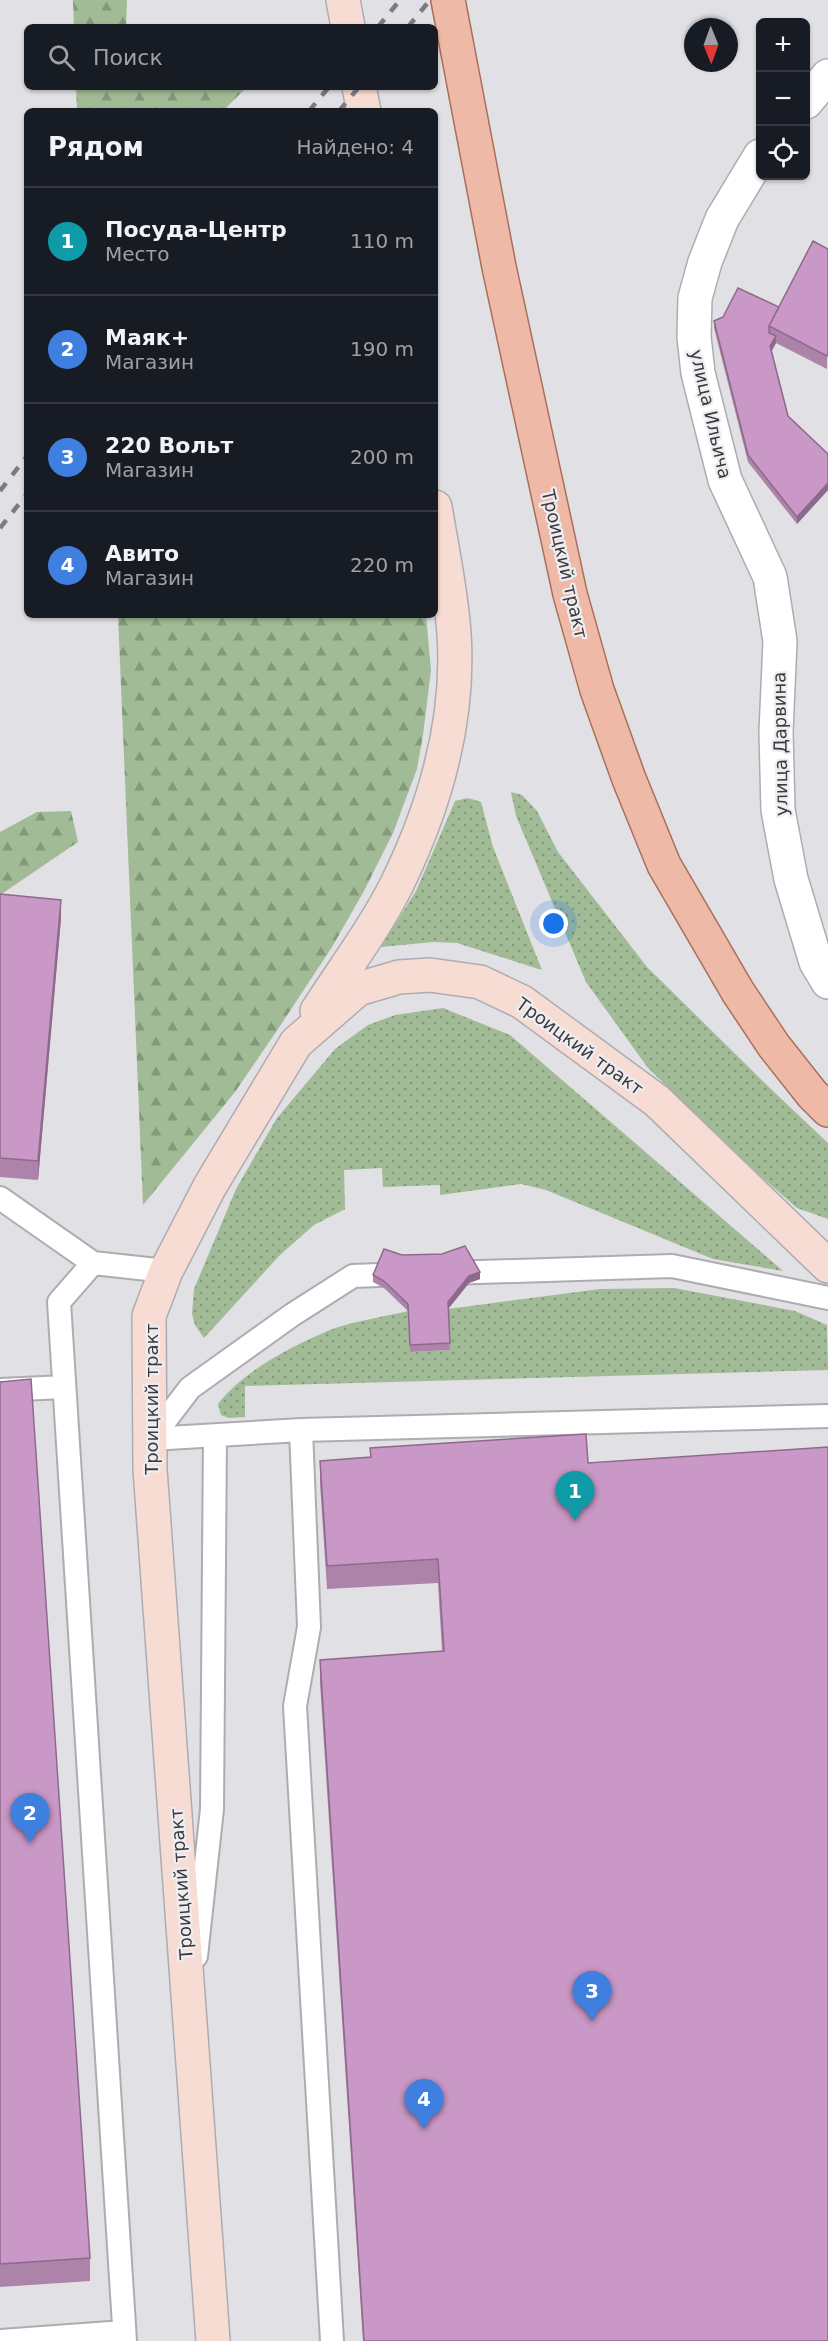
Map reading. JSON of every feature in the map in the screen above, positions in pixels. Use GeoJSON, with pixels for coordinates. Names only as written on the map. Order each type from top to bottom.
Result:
{"type":"FeatureCollection","features":[{"type":"Feature","properties":{"kind":"main road"},"geometry":{"type":"LineString","coordinates":[[343,0],[347,24]]}},
{"type":"Feature","properties":{"kind":"main road","name":"Троицкий тракт"},"geometry":{"type":"LineString","coordinates":[[448,0],[499,267],[570,594],[597,690],[664,865],[738,992],[768,1037],[812,1094],[828,1110]]}},
{"type":"Feature","properties":{"kind":"main road"},"geometry":{"type":"LineString","coordinates":[[360,90],[363,108]]}},
{"type":"Feature","properties":{"kind":"main road"},"geometry":{"type":"LineString","coordinates":[[296,1043],[372,927],[397,884],[436,790],[450,718],[454,662],[454,634],[438,526]]}},
{"type":"Feature","properties":{"kind":"main road","name":"Троицкий тракт"},"geometry":{"type":"LineString","coordinates":[[213,2341],[150,1468],[150,1316],[166,1271],[210,1186],[296,1043],[358,989],[399,977],[430,975],[480,982],[522,1002],[657,1101],[828,1266]]}},
{"type":"Feature","properties":{"kind":"street"},"geometry":{"type":"LineString","coordinates":[[810,97],[828,76]]}},
{"type":"Feature","properties":{"kind":"street","name":"улица Ильича"},"geometry":{"type":"LineString","coordinates":[[756,163],[722,219],[705,262],[695,297],[694,337],[698,373],[725,480],[770,577],[780,642]]}},
{"type":"Feature","properties":{"kind":"street","name":"улица Дарвина"},"geometry":{"type":"LineString","coordinates":[[780,642],[776,732],[778,810],[791,879],[816,962],[828,982]]}},
{"type":"Feature","properties":{"kind":"lane"},"geometry":{"type":"LineString","coordinates":[[0,1198],[93,1263],[166,1271]]}},
{"type":"Feature","properties":{"kind":"lane"},"geometry":{"type":"LineString","coordinates":[[1,2341],[124,2336],[59,1302],[93,1263]]}},
{"type":"Feature","properties":{"kind":"lane"},"geometry":{"type":"LineString","coordinates":[[151,1439],[190,1388],[292,1315],[353,1276],[672,1266],[828,1298]]}},
{"type":"Feature","properties":{"kind":"lane"},"geometry":{"type":"LineString","coordinates":[[0,1390],[63,1387]]}},
{"type":"Feature","properties":{"kind":"lane"},"geometry":{"type":"LineString","coordinates":[[151,1439],[301,1430],[828,1416]]}},
{"type":"Feature","properties":{"kind":"lane"},"geometry":{"type":"LineString","coordinates":[[301,1430],[309,1627],[295,1706],[332,2341]]}},
{"type":"Feature","properties":{"kind":"lane"},"geometry":{"type":"LineString","coordinates":[[190,2014],[212,1809],[214,1436]]}},
{"type":"Feature","properties":{"kind":"green space"},"geometry":{"type":"Polygon","coordinates":[[[73,0],[127,0],[126,24],[74,24],[73,0]]]}},
{"type":"Feature","properties":{"kind":"green space"},"geometry":{"type":"Polygon","coordinates":[[[76,90],[244,90],[226,108],[77,108],[76,90]]]}},
{"type":"Feature","properties":{"kind":"green space"},"geometry":{"type":"Polygon","coordinates":[[[118,618],[426,618],[431,670],[423,735],[417,769],[393,833],[332,947],[280,1026],[235,1092],[143,1205],[118,618]]]}},
{"type":"Feature","properties":{"kind":"green space"},"geometry":{"type":"Polygon","coordinates":[[[511,792],[522,795],[537,811],[558,852],[647,967],[828,1143],[828,1219],[797,1208],[747,1164],[648,1068],[586,982],[516,816],[511,792]]]}},
{"type":"Feature","properties":{"kind":"green space"},"geometry":{"type":"Polygon","coordinates":[[[468,798],[481,802],[493,847],[542,970],[457,943],[433,942],[381,947],[416,891],[455,801],[468,798]]]}},
{"type":"Feature","properties":{"kind":"green space"},"geometry":{"type":"Polygon","coordinates":[[[71,811],[78,842],[0,895],[0,832],[37,812],[71,811]]]}},
{"type":"Feature","properties":{"kind":"green space"},"geometry":{"type":"Polygon","coordinates":[[[443,1008],[510,1035],[783,1271],[713,1259],[546,1190],[521,1184],[440,1195],[440,1185],[383,1187],[382,1168],[344,1170],[345,1209],[314,1225],[280,1255],[204,1338],[195,1325],[192,1314],[194,1289],[236,1189],[277,1118],[335,1049],[368,1025],[395,1015],[443,1008]]]}},
{"type":"Feature","properties":{"kind":"green space"},"geometry":{"type":"Polygon","coordinates":[[[674,1288],[795,1311],[827,1325],[828,1370],[245,1386],[245,1417],[229,1418],[221,1415],[218,1404],[228,1392],[254,1370],[315,1336],[349,1324],[408,1311],[410,1352],[450,1350],[448,1309],[600,1289],[674,1288]]]}},
{"type":"Feature","properties":{"kind":"building"},"geometry":{"type":"Polygon","coordinates":[[[813,241],[828,249],[827,356],[769,326],[813,241]]]}},
{"type":"Feature","properties":{"kind":"building"},"geometry":{"type":"Polygon","coordinates":[[[738,288],[779,307],[769,326],[769,333],[776,336],[770,346],[788,416],[828,454],[828,483],[797,517],[748,455],[714,321],[723,317],[738,288]]]}},
{"type":"Feature","properties":{"kind":"building"},"geometry":{"type":"Polygon","coordinates":[[[0,894],[61,900],[38,1161],[0,1158],[0,894]]]}},
{"type":"Feature","properties":{"kind":"building"},"geometry":{"type":"Polygon","coordinates":[[[465,1246],[480,1272],[469,1276],[448,1302],[450,1343],[410,1345],[408,1304],[384,1281],[373,1275],[384,1249],[402,1255],[442,1254],[465,1246]]]}},
{"type":"Feature","properties":{"kind":"building"},"geometry":{"type":"Polygon","coordinates":[[[31,1379],[90,2258],[0,2264],[0,1382],[31,1379]]]}},
{"type":"Feature","properties":{"kind":"building"},"geometry":{"type":"Polygon","coordinates":[[[586,1434],[588,1463],[828,1447],[828,2341],[364,2341],[320,1660],[444,1651],[438,1559],[327,1566],[320,1461],[371,1457],[370,1448],[586,1434]]]}},
{"type":"Feature","properties":{"kind":"railway"},"geometry":{"type":"LineString","coordinates":[[380,24],[400,0]]}},
{"type":"Feature","properties":{"kind":"railway"},"geometry":{"type":"LineString","coordinates":[[410,24],[430,0]]}},
{"type":"Feature","properties":{"kind":"railway"},"geometry":{"type":"LineString","coordinates":[[312,108],[326,90]]}},
{"type":"Feature","properties":{"kind":"railway"},"geometry":{"type":"LineString","coordinates":[[342,108],[356,90]]}},
{"type":"Feature","properties":{"kind":"railway"},"geometry":{"type":"LineString","coordinates":[[0,491],[24,460]]}},
{"type":"Feature","properties":{"kind":"railway"},"geometry":{"type":"LineString","coordinates":[[0,528],[24,498]]}},
{"type":"Feature","properties":{"kind":"place","name":"Посуда-Центр"},"geometry":{"type":"Point","coordinates":[575,1521]}},
{"type":"Feature","properties":{"kind":"place","name":"Маяк+"},"geometry":{"type":"Point","coordinates":[30,1843]}},
{"type":"Feature","properties":{"kind":"place","name":"220 Вольт"},"geometry":{"type":"Point","coordinates":[592,2021]}},
{"type":"Feature","properties":{"kind":"place","name":"Авито"},"geometry":{"type":"Point","coordinates":[424,2129]}}]}
